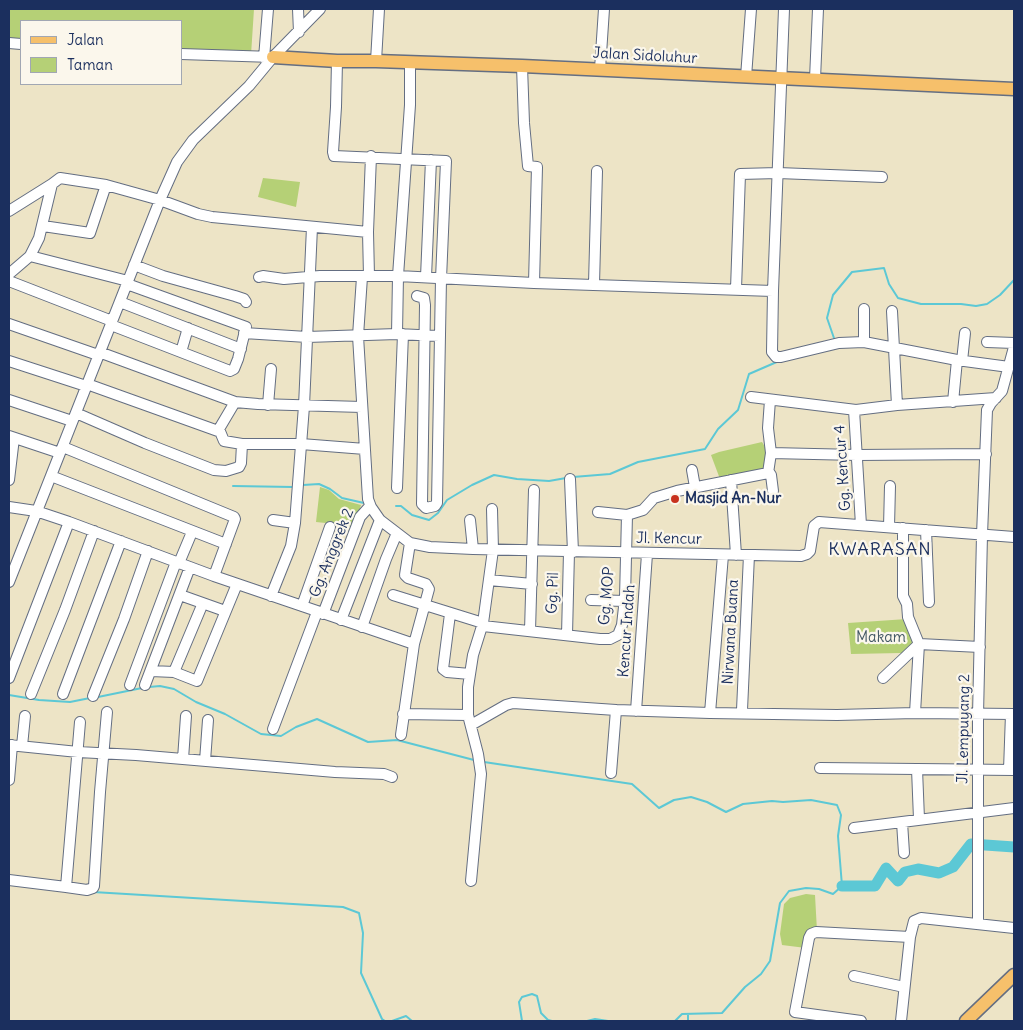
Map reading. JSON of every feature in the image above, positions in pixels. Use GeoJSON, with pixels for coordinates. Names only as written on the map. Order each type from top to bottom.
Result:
{"type":"FeatureCollection","features":[{"type":"Feature","properties":{"kind":"main road","name":"Jalan Sidoluhur"},"geometry":{"type":"LineString","coordinates":[[268,58],[600,69],[1014,89]]}},
{"type":"Feature","properties":{"kind":"main road"},"geometry":{"type":"LineString","coordinates":[[966,1021],[1014,975]]}},
{"type":"Feature","properties":{"kind":"street"},"geometry":{"type":"LineString","coordinates":[[268,9],[268,58]]}},
{"type":"Feature","properties":{"kind":"street"},"geometry":{"type":"LineString","coordinates":[[298,9],[298,32]]}},
{"type":"Feature","properties":{"kind":"street"},"geometry":{"type":"LineString","coordinates":[[9,582],[98,354],[177,162],[193,140],[222,113],[268,58],[298,32],[320,9]]}},
{"type":"Feature","properties":{"kind":"street"},"geometry":{"type":"LineString","coordinates":[[376,61],[380,9]]}},
{"type":"Feature","properties":{"kind":"street"},"geometry":{"type":"LineString","coordinates":[[600,69],[604,9]]}},
{"type":"Feature","properties":{"kind":"street"},"geometry":{"type":"LineString","coordinates":[[746,77],[751,9]]}},
{"type":"Feature","properties":{"kind":"street"},"geometry":{"type":"LineString","coordinates":[[784,9],[771,350],[773,354],[780,357],[836,344],[864,342],[959,361],[1009,367]]}},
{"type":"Feature","properties":{"kind":"street"},"geometry":{"type":"LineString","coordinates":[[815,80],[818,9]]}},
{"type":"Feature","properties":{"kind":"street"},"geometry":{"type":"LineString","coordinates":[[182,54],[268,58]]}},
{"type":"Feature","properties":{"kind":"street"},"geometry":{"type":"LineString","coordinates":[[337,61],[333,155],[446,161],[439,336],[437,503],[435,506],[426,508],[422,504],[425,301],[424,298],[417,296]]}},
{"type":"Feature","properties":{"kind":"street"},"geometry":{"type":"LineString","coordinates":[[397,488],[400,334],[398,276],[410,63]]}},
{"type":"Feature","properties":{"kind":"street"},"geometry":{"type":"LineString","coordinates":[[522,66],[528,166],[537,167],[534,284]]}},
{"type":"Feature","properties":{"kind":"street","name":"Jl. Kencur"},"geometry":{"type":"LineString","coordinates":[[370,156],[368,232],[358,336],[367,494],[370,506],[380,520],[410,543],[430,547],[493,550],[803,556],[810,551],[814,526],[817,522],[1014,537]]}},
{"type":"Feature","properties":{"kind":"street"},"geometry":{"type":"LineString","coordinates":[[426,277],[431,160]]}},
{"type":"Feature","properties":{"kind":"street"},"geometry":{"type":"LineString","coordinates":[[594,284],[597,170]]}},
{"type":"Feature","properties":{"kind":"street"},"geometry":{"type":"LineString","coordinates":[[736,289],[740,174],[778,173],[882,177]]}},
{"type":"Feature","properties":{"kind":"street"},"geometry":{"type":"LineString","coordinates":[[9,211],[60,178],[106,185],[212,217],[368,232]]}},
{"type":"Feature","properties":{"kind":"street"},"geometry":{"type":"LineString","coordinates":[[9,274],[30,256],[39,238],[52,184]]}},
{"type":"Feature","properties":{"kind":"street"},"geometry":{"type":"LineString","coordinates":[[43,226],[90,232],[106,185]]}},
{"type":"Feature","properties":{"kind":"street"},"geometry":{"type":"LineString","coordinates":[[271,596],[290,546],[295,523],[304,406],[312,227]]}},
{"type":"Feature","properties":{"kind":"street"},"geometry":{"type":"LineString","coordinates":[[9,281],[180,352],[230,371],[234,370],[246,327],[127,283],[30,256]]}},
{"type":"Feature","properties":{"kind":"street"},"geometry":{"type":"LineString","coordinates":[[134,266],[235,296],[244,299],[246,302]]}},
{"type":"Feature","properties":{"kind":"street"},"geometry":{"type":"LineString","coordinates":[[259,277],[284,279],[398,276],[534,284],[594,284],[773,291]]}},
{"type":"Feature","properties":{"kind":"street"},"geometry":{"type":"LineString","coordinates":[[120,302],[241,349]]}},
{"type":"Feature","properties":{"kind":"street"},"geometry":{"type":"LineString","coordinates":[[864,308],[864,342]]}},
{"type":"Feature","properties":{"kind":"street"},"geometry":{"type":"LineString","coordinates":[[892,311],[892,347],[896,405]]}},
{"type":"Feature","properties":{"kind":"street"},"geometry":{"type":"LineString","coordinates":[[9,324],[235,402],[362,407]]}},
{"type":"Feature","properties":{"kind":"street"},"geometry":{"type":"LineString","coordinates":[[180,352],[188,328]]}},
{"type":"Feature","properties":{"kind":"street"},"geometry":{"type":"LineString","coordinates":[[244,333],[306,337],[400,334],[439,336]]}},
{"type":"Feature","properties":{"kind":"street"},"geometry":{"type":"LineString","coordinates":[[953,402],[965,333]]}},
{"type":"Feature","properties":{"kind":"street"},"geometry":{"type":"LineString","coordinates":[[987,342],[1014,343]]}},
{"type":"Feature","properties":{"kind":"street","name":"Jl. Lempuyang 2"},"geometry":{"type":"LineString","coordinates":[[978,924],[978,715],[987,410],[1002,392],[1014,347]]}},
{"type":"Feature","properties":{"kind":"street"},"geometry":{"type":"LineString","coordinates":[[9,361],[86,385],[218,431],[224,442],[242,444],[301,444],[365,449]]}},
{"type":"Feature","properties":{"kind":"street"},"geometry":{"type":"LineString","coordinates":[[268,404],[271,369]]}},
{"type":"Feature","properties":{"kind":"street"},"geometry":{"type":"LineString","coordinates":[[751,397],[854,410],[996,398]]}},
{"type":"Feature","properties":{"kind":"street"},"geometry":{"type":"LineString","coordinates":[[9,400],[74,417],[214,470],[226,471],[239,467],[242,444]]}},
{"type":"Feature","properties":{"kind":"street"},"geometry":{"type":"LineString","coordinates":[[770,400],[768,428],[771,453],[769,472],[773,491]]}},
{"type":"Feature","properties":{"kind":"street"},"geometry":{"type":"LineString","coordinates":[[218,431],[235,402]]}},
{"type":"Feature","properties":{"kind":"street","name":"Gg. Kencur 4"},"geometry":{"type":"LineString","coordinates":[[854,410],[861,525]]}},
{"type":"Feature","properties":{"kind":"street"},"geometry":{"type":"LineString","coordinates":[[9,480],[11,437],[62,450],[234,516],[235,520],[214,576]]}},
{"type":"Feature","properties":{"kind":"street"},"geometry":{"type":"LineString","coordinates":[[771,453],[857,455],[986,454]]}},
{"type":"Feature","properties":{"kind":"street"},"geometry":{"type":"LineString","coordinates":[[692,470],[695,487]]}},
{"type":"Feature","properties":{"kind":"street"},"geometry":{"type":"LineString","coordinates":[[598,512],[627,515],[643,510],[654,498],[695,487],[769,472]]}},
{"type":"Feature","properties":{"kind":"street"},"geometry":{"type":"LineString","coordinates":[[51,476],[226,544]]}},
{"type":"Feature","properties":{"kind":"street","name":"Gg. Pil"},"geometry":{"type":"LineString","coordinates":[[567,635],[571,552],[570,480]]}},
{"type":"Feature","properties":{"kind":"street"},"geometry":{"type":"LineString","coordinates":[[731,480],[736,555]]}},
{"type":"Feature","properties":{"kind":"street"},"geometry":{"type":"LineString","coordinates":[[889,527],[890,486]]}},
{"type":"Feature","properties":{"kind":"street"},"geometry":{"type":"LineString","coordinates":[[530,631],[534,551],[534,490]]}},
{"type":"Feature","properties":{"kind":"street","name":"Gg. Anggrek 2"},"geometry":{"type":"LineString","coordinates":[[273,729],[360,517],[370,506]]}},
{"type":"Feature","properties":{"kind":"street"},"geometry":{"type":"LineString","coordinates":[[9,507],[36,511],[214,576],[414,644]]}},
{"type":"Feature","properties":{"kind":"street"},"geometry":{"type":"LineString","coordinates":[[471,881],[481,782],[479,758],[470,720],[470,674],[483,625],[493,550],[492,509]]}},
{"type":"Feature","properties":{"kind":"street","name":"Gg. MOP"},"geometry":{"type":"LineString","coordinates":[[567,635],[600,639],[614,638],[621,630],[627,515]]}},
{"type":"Feature","properties":{"kind":"street"},"geometry":{"type":"LineString","coordinates":[[273,520],[295,523]]}},
{"type":"Feature","properties":{"kind":"street"},"geometry":{"type":"LineString","coordinates":[[341,620],[380,520]]}},
{"type":"Feature","properties":{"kind":"street"},"geometry":{"type":"LineString","coordinates":[[470,520],[473,549]]}},
{"type":"Feature","properties":{"kind":"street"},"geometry":{"type":"LineString","coordinates":[[9,678],[68,522]]}},
{"type":"Feature","properties":{"kind":"street"},"geometry":{"type":"LineString","coordinates":[[302,606],[330,527]]}},
{"type":"Feature","properties":{"kind":"street"},"geometry":{"type":"LineString","coordinates":[[903,528],[903,596],[907,604],[908,617],[919,644],[915,713]]}},
{"type":"Feature","properties":{"kind":"street"},"geometry":{"type":"LineString","coordinates":[[926,530],[929,602]]}},
{"type":"Feature","properties":{"kind":"street"},"geometry":{"type":"LineString","coordinates":[[31,694],[94,531]]}},
{"type":"Feature","properties":{"kind":"street"},"geometry":{"type":"LineString","coordinates":[[130,685],[177,562],[192,532]]}},
{"type":"Feature","properties":{"kind":"street"},"geometry":{"type":"LineString","coordinates":[[362,627],[397,533]]}},
{"type":"Feature","properties":{"kind":"street"},"geometry":{"type":"LineString","coordinates":[[64,694],[122,541]]}},
{"type":"Feature","properties":{"kind":"street"},"geometry":{"type":"LineString","coordinates":[[401,735],[414,644],[429,589],[424,582],[408,578],[405,575],[410,543]]}},
{"type":"Feature","properties":{"kind":"street"},"geometry":{"type":"LineString","coordinates":[[93,696],[124,619],[148,551]]}},
{"type":"Feature","properties":{"kind":"street","name":"Kencur Indah"},"geometry":{"type":"LineString","coordinates":[[636,711],[647,554]]}},
{"type":"Feature","properties":{"kind":"street"},"geometry":{"type":"LineString","coordinates":[[710,714],[723,555]]}},
{"type":"Feature","properties":{"kind":"street","name":"Nirwana Buana"},"geometry":{"type":"LineString","coordinates":[[742,710],[749,556]]}},
{"type":"Feature","properties":{"kind":"street"},"geometry":{"type":"LineString","coordinates":[[145,685],[190,567]]}},
{"type":"Feature","properties":{"kind":"street"},"geometry":{"type":"LineString","coordinates":[[489,580],[532,584]]}},
{"type":"Feature","properties":{"kind":"street"},"geometry":{"type":"LineString","coordinates":[[151,671],[174,672],[196,681],[237,584]]}},
{"type":"Feature","properties":{"kind":"street"},"geometry":{"type":"LineString","coordinates":[[180,595],[225,611]]}},
{"type":"Feature","properties":{"kind":"street"},"geometry":{"type":"LineString","coordinates":[[393,595],[483,625],[567,635]]}},
{"type":"Feature","properties":{"kind":"street"},"geometry":{"type":"LineString","coordinates":[[591,600],[624,601]]}},
{"type":"Feature","properties":{"kind":"street"},"geometry":{"type":"LineString","coordinates":[[174,672],[203,603]]}},
{"type":"Feature","properties":{"kind":"street"},"geometry":{"type":"LineString","coordinates":[[450,614],[443,669],[447,672],[470,674]]}},
{"type":"Feature","properties":{"kind":"street"},"geometry":{"type":"LineString","coordinates":[[883,678],[919,644],[980,647]]}},
{"type":"Feature","properties":{"kind":"street"},"geometry":{"type":"LineString","coordinates":[[403,714],[470,720],[512,703],[710,714],[834,715],[915,713],[978,715],[1013,713],[1012,770],[820,768]]}},
{"type":"Feature","properties":{"kind":"street"},"geometry":{"type":"LineString","coordinates":[[611,772],[616,710]]}},
{"type":"Feature","properties":{"kind":"street"},"geometry":{"type":"LineString","coordinates":[[9,880],[87,890],[93,888],[108,712]]}},
{"type":"Feature","properties":{"kind":"street"},"geometry":{"type":"LineString","coordinates":[[9,780],[14,745],[25,716]]}},
{"type":"Feature","properties":{"kind":"street"},"geometry":{"type":"LineString","coordinates":[[183,759],[186,716]]}},
{"type":"Feature","properties":{"kind":"street"},"geometry":{"type":"LineString","coordinates":[[205,761],[208,720]]}},
{"type":"Feature","properties":{"kind":"street"},"geometry":{"type":"LineString","coordinates":[[66,887],[80,722]]}},
{"type":"Feature","properties":{"kind":"street"},"geometry":{"type":"LineString","coordinates":[[14,745],[78,752],[392,776]]}},
{"type":"Feature","properties":{"kind":"street"},"geometry":{"type":"LineString","coordinates":[[917,769],[919,819]]}},
{"type":"Feature","properties":{"kind":"street"},"geometry":{"type":"LineString","coordinates":[[854,828],[1014,808]]}},
{"type":"Feature","properties":{"kind":"street"},"geometry":{"type":"LineString","coordinates":[[902,822],[904,854]]}},
{"type":"Feature","properties":{"kind":"street"},"geometry":{"type":"LineString","coordinates":[[900,1021],[912,923],[921,918],[1014,928]]}},
{"type":"Feature","properties":{"kind":"street"},"geometry":{"type":"LineString","coordinates":[[861,1021],[795,1012],[811,934],[816,932],[910,937]]}},
{"type":"Feature","properties":{"kind":"street"},"geometry":{"type":"LineString","coordinates":[[854,976],[904,987]]}},
{"type":"Feature","properties":{"kind":"green space"},"geometry":{"type":"Polygon","coordinates":[[[9,9],[254,9],[251,55],[182,50],[182,20],[20,20],[20,39],[9,38],[9,9]]]}},
{"type":"Feature","properties":{"kind":"green space"},"geometry":{"type":"Polygon","coordinates":[[[263,178],[300,182],[296,207],[258,197],[263,178]]]}},
{"type":"Feature","properties":{"kind":"green space"},"geometry":{"type":"Polygon","coordinates":[[[762,442],[768,452],[768,471],[720,479],[711,455],[762,442]]]}},
{"type":"Feature","properties":{"kind":"green space"},"geometry":{"type":"Polygon","coordinates":[[[320,487],[329,490],[339,499],[361,505],[355,526],[316,522],[320,487]]]}},
{"type":"Feature","properties":{"kind":"green space","name":"Makam"},"geometry":{"type":"Polygon","coordinates":[[[907,619],[917,644],[903,655],[901,653],[851,654],[848,623],[907,619]]]}},
{"type":"Feature","properties":{"kind":"green space"},"geometry":{"type":"Polygon","coordinates":[[[806,894],[815,895],[817,931],[806,948],[782,945],[780,934],[784,904],[790,898],[806,894]]]}},
{"type":"Feature","properties":{"kind":"waterway"},"geometry":{"type":"LineString","coordinates":[[835,341],[827,318],[833,295],[852,272],[884,268],[889,284],[898,298],[921,304],[976,306],[987,304],[1000,295],[1014,280]]}},
{"type":"Feature","properties":{"kind":"waterway"},"geometry":{"type":"LineString","coordinates":[[573,477],[610,474],[638,462],[705,449],[718,429],[738,410],[749,374],[779,361]]}},
{"type":"Feature","properties":{"kind":"waterway"},"geometry":{"type":"LineString","coordinates":[[396,506],[401,506],[412,515],[429,520],[438,513],[447,500],[472,485],[494,475],[549,481],[566,478]]}},
{"type":"Feature","properties":{"kind":"waterway"},"geometry":{"type":"LineString","coordinates":[[303,485],[319,484],[342,498],[364,503]]}},
{"type":"Feature","properties":{"kind":"waterway"},"geometry":{"type":"LineString","coordinates":[[233,486],[293,487]]}},
{"type":"Feature","properties":{"kind":"waterway"},"geometry":{"type":"LineString","coordinates":[[149,687],[160,686],[174,689],[261,734],[281,736],[296,727],[317,719],[368,742],[397,740],[474,760]]}},
{"type":"Feature","properties":{"kind":"waterway"},"geometry":{"type":"LineString","coordinates":[[98,697],[142,688]]}},
{"type":"Feature","properties":{"kind":"waterway"},"geometry":{"type":"LineString","coordinates":[[9,695],[39,700],[70,702],[90,698]]}},
{"type":"Feature","properties":{"kind":"waterway"},"geometry":{"type":"LineString","coordinates":[[484,762],[632,784],[659,808],[674,800],[691,797],[707,802],[726,812],[743,804],[772,801],[811,800],[837,805],[841,815],[838,836],[842,886],[833,894],[819,889],[806,888],[789,891],[780,903],[770,961],[761,974],[745,987],[722,1013],[682,1014],[675,1021]]}},
{"type":"Feature","properties":{"kind":"waterway"},"geometry":{"type":"LineString","coordinates":[[842,886],[875,886],[886,868],[898,881],[905,872],[918,869],[939,873],[953,867],[971,844],[1014,847]]}},
{"type":"Feature","properties":{"kind":"waterway"},"geometry":{"type":"LineString","coordinates":[[93,892],[343,907],[359,913],[363,933],[361,973],[382,1019],[385,1021]]}},
{"type":"Feature","properties":{"kind":"waterway"},"geometry":{"type":"LineString","coordinates":[[522,1021],[519,1002],[522,997],[532,994],[537,996],[541,1013],[548,1020],[552,1021]]}},
{"type":"Feature","properties":{"kind":"waterway"},"geometry":{"type":"LineString","coordinates":[[688,1014],[688,1021]]}},
{"type":"Feature","properties":{"kind":"waterway"},"geometry":{"type":"LineString","coordinates":[[392,1021],[406,1016],[412,1021]]}},
{"type":"Feature","properties":{"kind":"waterway"},"geometry":{"type":"LineString","coordinates":[[587,1021],[595,1019],[608,1021]]}},
{"type":"Feature","properties":{"kind":"place","name":"Masjid An-Nur"},"geometry":{"type":"Point","coordinates":[675,499]}},
{"type":"Feature","properties":{"kind":"district","name":"KWARASAN"},"geometry":{"type":"Point","coordinates":[880,550]}}]}
